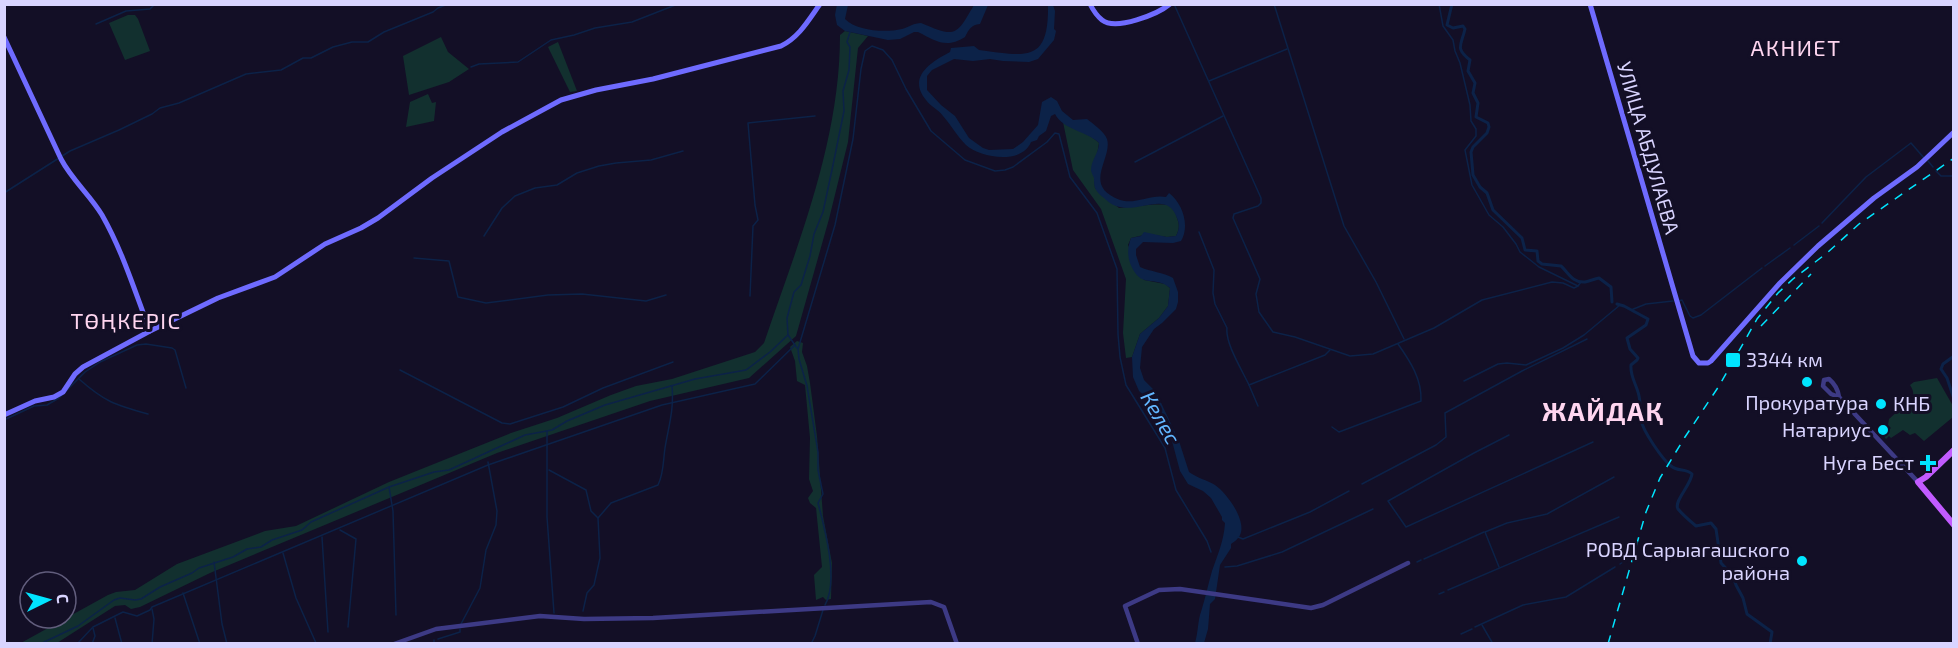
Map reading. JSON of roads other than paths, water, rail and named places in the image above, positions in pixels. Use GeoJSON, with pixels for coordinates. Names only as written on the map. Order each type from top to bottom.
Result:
{"type":"FeatureCollection","features":[{"type":"Feature","properties":{"kind":"main road"},"geometry":{"type":"LineString","coordinates":[[4,415],[35,400],[54,397],[63,392],[75,374],[83,367],[150,331],[218,298],[275,277],[325,244],[378,218],[432,178],[502,132],[561,100],[781,46],[794,38],[820,4]]}},
{"type":"Feature","properties":{"kind":"main road"},"geometry":{"type":"LineString","coordinates":[[1090,4],[1101,20],[1114,24],[1148,16],[1170,4]]}},
{"type":"Feature","properties":{"kind":"main road","name":"УЛИЦА АБДУЛАЕВА"},"geometry":{"type":"LineString","coordinates":[[1590,4],[1693,356],[1699,363],[1708,363],[1780,283],[1818,246],[1874,198],[1925,159],[1953,132]]}},
{"type":"Feature","properties":{"kind":"main road"},"geometry":{"type":"LineString","coordinates":[[4,37],[66,169],[92,199],[123,256],[150,331]]}},
{"type":"Feature","properties":{"kind":"main road"},"geometry":{"type":"LineString","coordinates":[[1953,450],[1918,483],[1953,525]]}},
{"type":"Feature","properties":{"kind":"street"},"geometry":{"type":"LineString","coordinates":[[1839,397],[1837,388],[1830,380],[1824,380],[1823,386],[1831,394],[1839,397],[1918,483]]}},
{"type":"Feature","properties":{"kind":"street"},"geometry":{"type":"LineString","coordinates":[[1831,394],[1836,392],[1837,388]]}},
{"type":"Feature","properties":{"kind":"street"},"geometry":{"type":"LineString","coordinates":[[1138,644],[1125,606],[1159,590],[1168,588],[1199,591],[1311,608],[1323,605],[1408,563]]}},
{"type":"Feature","properties":{"kind":"street"},"geometry":{"type":"LineString","coordinates":[[394,644],[436,629],[540,616],[584,619],[653,618],[931,602],[944,607],[957,644]]}},
{"type":"Feature","properties":{"kind":"water"},"geometry":{"type":"Polygon","coordinates":[[[837,4],[848,5],[845,19],[864,28],[880,31],[895,30],[921,23],[948,32],[959,28],[974,5],[988,5],[980,24],[974,25],[965,37],[947,43],[936,41],[918,32],[900,39],[888,40],[845,31],[837,25],[835,15],[837,4]]]}},
{"type":"Feature","properties":{"kind":"water","name":"Келес"},"geometry":{"type":"Polygon","coordinates":[[[1048,5],[1053,5],[1055,11],[1054,29],[1056,31],[1054,40],[1038,59],[1029,62],[954,59],[932,70],[927,76],[927,90],[955,116],[969,138],[989,150],[1013,149],[1023,142],[1038,125],[1042,102],[1051,97],[1073,120],[1087,119],[1106,136],[1108,147],[1100,180],[1108,194],[1120,200],[1131,201],[1166,197],[1169,193],[1178,203],[1185,222],[1181,241],[1143,242],[1136,249],[1140,267],[1173,278],[1178,292],[1176,309],[1154,329],[1142,347],[1140,368],[1144,380],[1156,392],[1179,441],[1189,472],[1220,489],[1236,510],[1241,526],[1238,538],[1231,544],[1231,548],[1220,565],[1215,599],[1210,604],[1208,629],[1204,643],[1195,643],[1200,615],[1222,541],[1225,523],[1211,498],[1203,491],[1188,484],[1180,471],[1172,441],[1151,410],[1147,398],[1139,391],[1133,377],[1132,357],[1140,334],[1159,318],[1168,306],[1170,288],[1159,282],[1143,280],[1134,272],[1129,260],[1130,241],[1131,238],[1141,236],[1144,232],[1167,237],[1176,236],[1179,227],[1177,218],[1171,208],[1164,204],[1125,208],[1114,205],[1101,196],[1095,188],[1091,170],[1099,143],[1064,124],[1055,114],[1051,116],[1046,131],[1019,154],[990,156],[972,150],[966,145],[928,102],[919,84],[924,71],[936,60],[950,52],[951,48],[974,46],[979,50],[1010,54],[1032,52],[1039,47],[1044,38],[1048,5]]]}},
{"type":"Feature","properties":{"kind":"waterway"},"geometry":{"type":"LineString","coordinates":[[96,24],[126,11],[150,9],[155,4]]}},
{"type":"Feature","properties":{"kind":"waterway"},"geometry":{"type":"LineString","coordinates":[[4,193],[70,151],[119,130],[160,108],[179,103],[246,74],[281,70],[303,58],[311,58],[333,47],[352,42],[368,42],[384,32],[448,4]]}},
{"type":"Feature","properties":{"kind":"waterway"},"geometry":{"type":"LineString","coordinates":[[471,67],[479,64],[518,62],[551,40],[595,28],[632,22],[678,4]]}},
{"type":"Feature","properties":{"kind":"waterway"},"geometry":{"type":"LineString","coordinates":[[1174,4],[1261,198],[1258,206],[1234,214],[1233,218],[1260,279],[1256,294],[1259,312],[1273,332],[1350,356],[1373,354],[1434,328],[1482,300],[1552,282],[1563,283],[1574,288],[1581,282]]}},
{"type":"Feature","properties":{"kind":"waterway"},"geometry":{"type":"LineString","coordinates":[[1274,4],[1344,226],[1376,282],[1404,339]]}},
{"type":"Feature","properties":{"kind":"waterway"},"geometry":{"type":"LineString","coordinates":[[1439,4],[1443,26],[1453,40],[1460,63],[1470,105],[1471,121],[1476,129],[1476,136],[1465,150],[1472,185],[1489,215],[1503,227],[1520,252],[1539,267],[1578,286]]}},
{"type":"Feature","properties":{"kind":"waterway"},"geometry":{"type":"LineString","coordinates":[[1452,4],[1447,25],[1453,28],[1463,26],[1465,29],[1460,46],[1462,52],[1470,60],[1468,71],[1475,83],[1473,93],[1478,103],[1476,117],[1488,123],[1489,127],[1487,133],[1471,152],[1473,175],[1480,187],[1487,193],[1493,210],[1522,238],[1525,250],[1537,251],[1538,261],[1542,264],[1561,266],[1577,281],[1585,282],[1599,278],[1611,287],[1612,302]]}},
{"type":"Feature","properties":{"kind":"waterway"},"geometry":{"type":"LineString","coordinates":[[797,348],[788,335],[787,318],[794,292],[801,285],[814,234],[823,212],[844,111],[843,91],[849,70],[850,47],[847,42],[850,32]]}},
{"type":"Feature","properties":{"kind":"waterway"},"geometry":{"type":"LineString","coordinates":[[825,605],[829,595],[831,569],[818,503],[823,494],[818,470],[818,452],[798,349],[835,225],[853,139],[861,69],[865,51],[872,46],[883,50],[892,60],[931,131],[965,160],[995,171],[1005,170],[1013,167],[1047,142],[1055,133],[1059,134],[1070,177],[1097,213],[1117,269],[1118,334],[1126,385],[1165,448],[1176,490],[1207,541],[1211,552]]}},
{"type":"Feature","properties":{"kind":"waterway"},"geometry":{"type":"LineString","coordinates":[[1209,81],[1287,49]]}},
{"type":"Feature","properties":{"kind":"waterway"},"geometry":{"type":"LineString","coordinates":[[750,296],[753,226],[758,220],[748,123],[815,116]]}},
{"type":"Feature","properties":{"kind":"waterway"},"geometry":{"type":"LineString","coordinates":[[1135,162],[1223,116]]}},
{"type":"Feature","properties":{"kind":"waterway"},"geometry":{"type":"LineString","coordinates":[[1822,223],[1866,177],[1911,143],[1924,158]]}},
{"type":"Feature","properties":{"kind":"waterway"},"geometry":{"type":"LineString","coordinates":[[484,236],[502,208],[515,196],[535,188],[557,185],[577,173],[599,166],[651,160],[683,151]]}},
{"type":"Feature","properties":{"kind":"waterway"},"geometry":{"type":"LineString","coordinates":[[1928,161],[1933,167]]}},
{"type":"Feature","properties":{"kind":"waterway"},"geometry":{"type":"LineString","coordinates":[[1936,171],[1941,176],[1954,176]]}},
{"type":"Feature","properties":{"kind":"waterway"},"geometry":{"type":"LineString","coordinates":[[1794,245],[1819,226]]}},
{"type":"Feature","properties":{"kind":"waterway"},"geometry":{"type":"LineString","coordinates":[[1199,232],[1214,270],[1215,304],[1227,328],[1231,349],[1249,385],[1325,355],[1330,350]]}},
{"type":"Feature","properties":{"kind":"waterway"},"geometry":{"type":"LineString","coordinates":[[1765,266],[1790,248]]}},
{"type":"Feature","properties":{"kind":"waterway"},"geometry":{"type":"LineString","coordinates":[[414,258],[449,261],[458,297],[486,303],[548,295],[582,294],[646,301],[666,295]]}},
{"type":"Feature","properties":{"kind":"waterway"},"geometry":{"type":"LineString","coordinates":[[1678,301],[1682,300],[1693,318],[1701,315],[1762,268]]}},
{"type":"Feature","properties":{"kind":"waterway"},"geometry":{"type":"LineString","coordinates":[[1631,310],[1646,304],[1673,301]]}},
{"type":"Feature","properties":{"kind":"waterway"},"geometry":{"type":"LineString","coordinates":[[1617,304],[1648,319],[1646,325],[1627,338],[1630,349],[1638,358],[1631,365],[1631,372],[1639,395],[1642,425],[1649,438],[1671,466],[1692,474],[1678,502],[1678,509],[1696,526],[1711,523],[1716,529],[1721,563],[1733,576],[1747,614],[1772,632],[1770,644]]}},
{"type":"Feature","properties":{"kind":"waterway"},"geometry":{"type":"LineString","coordinates":[[1464,381],[1498,364],[1526,365],[1563,348],[1584,335],[1620,305]]}},
{"type":"Feature","properties":{"kind":"waterway"},"geometry":{"type":"LineString","coordinates":[[40,644],[78,626],[114,600],[141,599],[199,568],[302,530],[311,522],[389,487],[434,472],[449,470],[525,435],[552,430],[605,405],[695,379],[746,370],[788,335]]}},
{"type":"Feature","properties":{"kind":"waterway"},"geometry":{"type":"LineString","coordinates":[[1362,484],[1436,445],[1446,437],[1445,413],[1587,339]]}},
{"type":"Feature","properties":{"kind":"waterway"},"geometry":{"type":"LineString","coordinates":[[4,420],[34,406],[47,405],[59,398],[85,372],[100,362],[137,345],[146,344],[175,350],[186,388]]}},
{"type":"Feature","properties":{"kind":"waterway"},"geometry":{"type":"LineString","coordinates":[[1332,427],[1339,432],[1421,401],[1420,385],[1411,364],[1398,344]]}},
{"type":"Feature","properties":{"kind":"waterway"},"geometry":{"type":"LineString","coordinates":[[77,644],[93,627],[123,612],[137,616],[152,607],[488,465],[662,405],[755,384],[795,345]]}},
{"type":"Feature","properties":{"kind":"waterway"},"geometry":{"type":"LineString","coordinates":[[1954,356],[1943,364],[1941,369],[1947,378],[1954,399]]}},
{"type":"Feature","properties":{"kind":"waterway"},"geometry":{"type":"LineString","coordinates":[[400,370],[502,423],[510,424],[563,407],[603,388],[673,362]]}},
{"type":"Feature","properties":{"kind":"waterway"},"geometry":{"type":"LineString","coordinates":[[79,379],[111,402],[148,414]]}},
{"type":"Feature","properties":{"kind":"waterway"},"geometry":{"type":"LineString","coordinates":[[1249,385],[1258,406]]}},
{"type":"Feature","properties":{"kind":"waterway"},"geometry":{"type":"LineString","coordinates":[[598,518],[611,503],[658,485],[671,417],[672,386]]}},
{"type":"Feature","properties":{"kind":"waterway"},"geometry":{"type":"LineString","coordinates":[[547,431],[547,517],[554,613]]}},
{"type":"Feature","properties":{"kind":"waterway"},"geometry":{"type":"LineString","coordinates":[[1509,435],[1388,501],[1406,527],[1593,442]]}},
{"type":"Feature","properties":{"kind":"waterway"},"geometry":{"type":"LineString","coordinates":[[461,624],[480,588],[486,550],[496,525],[497,511],[488,462]]}},
{"type":"Feature","properties":{"kind":"waterway"},"geometry":{"type":"LineString","coordinates":[[549,470],[586,490],[591,511],[598,518],[600,558],[594,585],[587,593],[583,611]]}},
{"type":"Feature","properties":{"kind":"waterway"},"geometry":{"type":"LineString","coordinates":[[1499,567],[1485,532],[1507,523],[1547,514],[1614,477]]}},
{"type":"Feature","properties":{"kind":"waterway"},"geometry":{"type":"LineString","coordinates":[[389,487],[393,511],[396,615]]}},
{"type":"Feature","properties":{"kind":"waterway"},"geometry":{"type":"LineString","coordinates":[[1238,537],[1243,539],[1310,512],[1349,491]]}},
{"type":"Feature","properties":{"kind":"waterway"},"geometry":{"type":"LineString","coordinates":[[1225,567],[1237,566],[1282,552],[1373,509]]}},
{"type":"Feature","properties":{"kind":"waterway"},"geometry":{"type":"LineString","coordinates":[[1448,590],[1619,517]]}},
{"type":"Feature","properties":{"kind":"waterway"},"geometry":{"type":"LineString","coordinates":[[340,530],[356,539],[348,627]]}},
{"type":"Feature","properties":{"kind":"waterway"},"geometry":{"type":"LineString","coordinates":[[1424,559],[1484,532]]}},
{"type":"Feature","properties":{"kind":"waterway"},"geometry":{"type":"LineString","coordinates":[[322,537],[328,632]]}},
{"type":"Feature","properties":{"kind":"waterway"},"geometry":{"type":"LineString","coordinates":[[283,553],[296,598],[316,643]]}},
{"type":"Feature","properties":{"kind":"waterway"},"geometry":{"type":"LineString","coordinates":[[1620,564],[1630,553]]}},
{"type":"Feature","properties":{"kind":"waterway"},"geometry":{"type":"LineString","coordinates":[[1417,562],[1421,560]]}},
{"type":"Feature","properties":{"kind":"waterway"},"geometry":{"type":"LineString","coordinates":[[214,562],[222,624],[227,644]]}},
{"type":"Feature","properties":{"kind":"waterway"},"geometry":{"type":"LineString","coordinates":[[1475,627],[1523,605],[1566,597],[1615,567]]}},
{"type":"Feature","properties":{"kind":"waterway"},"geometry":{"type":"LineString","coordinates":[[1439,594],[1444,592]]}},
{"type":"Feature","properties":{"kind":"waterway"},"geometry":{"type":"LineString","coordinates":[[183,593],[200,644]]}},
{"type":"Feature","properties":{"kind":"waterway"},"geometry":{"type":"LineString","coordinates":[[152,609],[154,619],[152,644]]}},
{"type":"Feature","properties":{"kind":"waterway"},"geometry":{"type":"LineString","coordinates":[[811,644],[823,610]]}},
{"type":"Feature","properties":{"kind":"waterway"},"geometry":{"type":"LineString","coordinates":[[115,618],[122,644]]}},
{"type":"Feature","properties":{"kind":"waterway"},"geometry":{"type":"LineString","coordinates":[[1482,625],[1493,644]]}},
{"type":"Feature","properties":{"kind":"waterway"},"geometry":{"type":"LineString","coordinates":[[92,644],[95,636],[93,628]]}},
{"type":"Feature","properties":{"kind":"waterway"},"geometry":{"type":"LineString","coordinates":[[438,639],[460,632],[460,629]]}},
{"type":"Feature","properties":{"kind":"waterway"},"geometry":{"type":"LineString","coordinates":[[1461,634],[1472,629]]}},
{"type":"Feature","properties":{"kind":"railway"},"geometry":{"type":"LineString","coordinates":[[1608,644],[1646,512],[1660,478],[1719,386],[1757,319],[1793,279],[1859,224],[1954,158]]}},
{"type":"Feature","properties":{"kind":"railway"},"geometry":{"type":"LineString","coordinates":[[1761,326],[1811,274]]}},
{"type":"Feature","properties":{"kind":"place","name":"3344 км"},"geometry":{"type":"Point","coordinates":[1733,360]}},
{"type":"Feature","properties":{"kind":"place","name":"Прокуратура"},"geometry":{"type":"Point","coordinates":[1807,382]}},
{"type":"Feature","properties":{"kind":"place","name":"КНБ"},"geometry":{"type":"Point","coordinates":[1881,404]}},
{"type":"Feature","properties":{"kind":"place","name":"Натариус"},"geometry":{"type":"Point","coordinates":[1883,430]}},
{"type":"Feature","properties":{"kind":"place","name":"Нуга Бест"},"geometry":{"type":"Point","coordinates":[1928,463]}},
{"type":"Feature","properties":{"kind":"place","name":"РОВД Сарыагашского района"},"geometry":{"type":"Point","coordinates":[1802,561]}},
{"type":"Feature","properties":{"kind":"district","name":"АКНИЕТ"},"geometry":{"type":"Point","coordinates":[1796,48]}},
{"type":"Feature","properties":{"kind":"district","name":"ТӨҢКЕРІС"},"geometry":{"type":"Point","coordinates":[126,321]}},
{"type":"Feature","properties":{"kind":"district","name":"ЖАЙДАҚ"},"geometry":{"type":"Point","coordinates":[1603,412]}}]}
